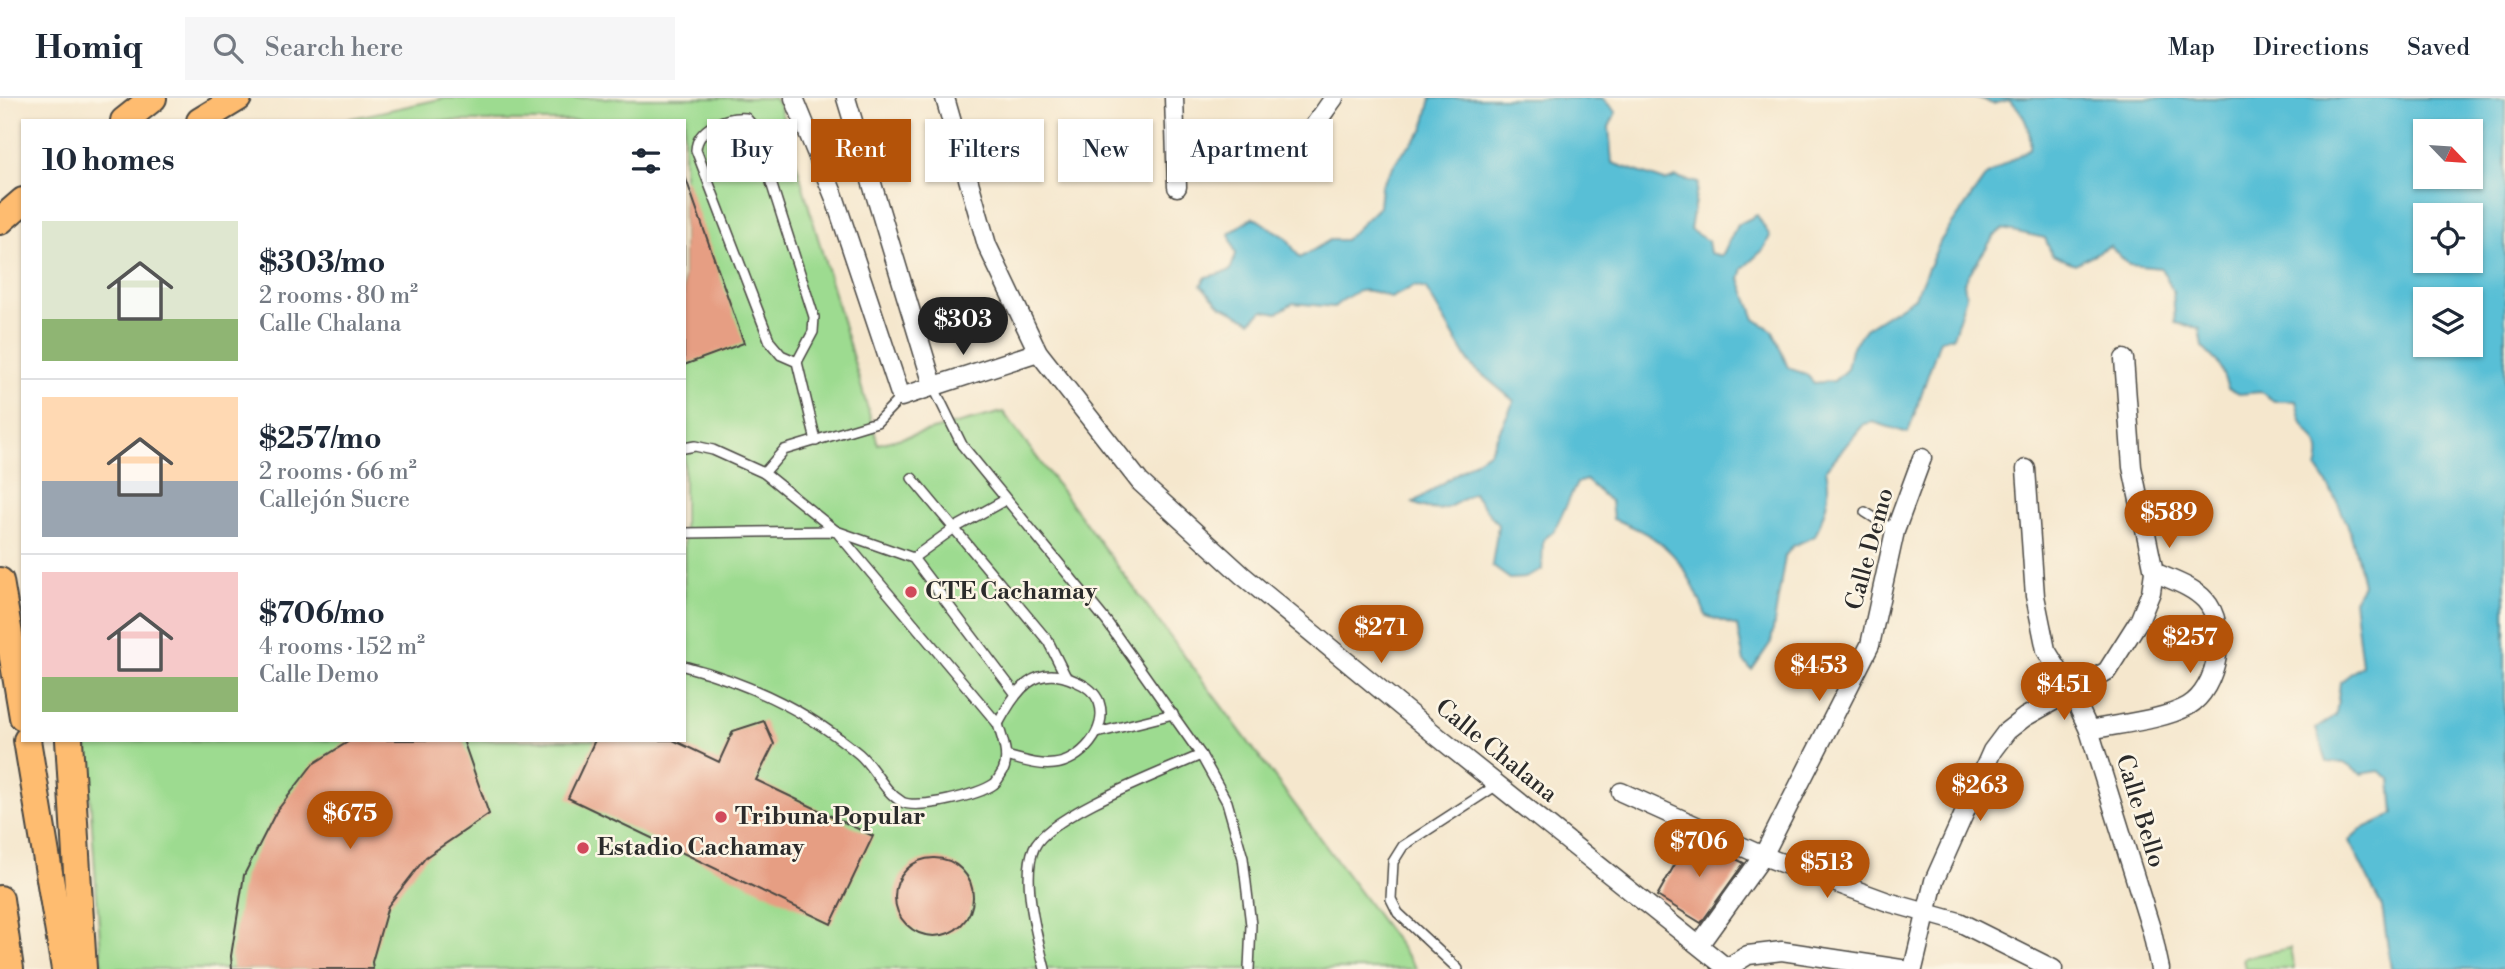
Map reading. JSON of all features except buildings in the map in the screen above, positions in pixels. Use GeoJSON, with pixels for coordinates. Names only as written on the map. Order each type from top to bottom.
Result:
{"type":"FeatureCollection","features":[{"type":"Feature","properties":{"kind":"main road"},"geometry":{"type":"LineString","coordinates":[[127,119],[153,98]]}},
{"type":"Feature","properties":{"kind":"main road"},"geometry":{"type":"LineString","coordinates":[[203,119],[238,98]]}},
{"type":"Feature","properties":{"kind":"main road"},"geometry":{"type":"LineString","coordinates":[[0,221],[21,203]]}},
{"type":"Feature","properties":{"kind":"main road"},"geometry":{"type":"LineString","coordinates":[[0,581],[21,706]]}},
{"type":"Feature","properties":{"kind":"main road"},"geometry":{"type":"LineString","coordinates":[[27,742],[65,969]]}},
{"type":"Feature","properties":{"kind":"main road"},"geometry":{"type":"LineString","coordinates":[[69,742],[83,969]]}},
{"type":"Feature","properties":{"kind":"main road"},"geometry":{"type":"LineString","coordinates":[[0,899],[10,969]]}},
{"type":"Feature","properties":{"kind":"street"},"geometry":{"type":"LineString","coordinates":[[794,98],[834,196],[901,397],[1038,352]]}},
{"type":"Feature","properties":{"kind":"street"},"geometry":{"type":"LineString","coordinates":[[846,98],[933,385]]}},
{"type":"Feature","properties":{"kind":"street","name":"Calle Chalana"},"geometry":{"type":"LineString","coordinates":[[946,98],[987,245],[1038,352],[1140,482],[1242,575],[1497,785],[1727,968]]}},
{"type":"Feature","properties":{"kind":"street"},"geometry":{"type":"LineString","coordinates":[[1174,98],[1175,119]]}},
{"type":"Feature","properties":{"kind":"street"},"geometry":{"type":"LineString","coordinates":[[1319,119],[1334,98]]}},
{"type":"Feature","properties":{"kind":"street"},"geometry":{"type":"LineString","coordinates":[[1177,182],[1177,187]]}},
{"type":"Feature","properties":{"kind":"street"},"geometry":{"type":"LineString","coordinates":[[1913,969],[1934,881],[1992,751],[2007,731],[2107,671],[2140,619],[2151,592],[2154,572],[2132,467],[2124,359]]}},
{"type":"Feature","properties":{"kind":"street","name":"Calle Demo"},"geometry":{"type":"LineString","coordinates":[[1699,945],[1763,856],[1870,645],[1895,531],[1922,458]]}},
{"type":"Feature","properties":{"kind":"street","name":"Calle Bello"},"geometry":{"type":"LineString","coordinates":[[2026,469],[2035,596],[2046,650],[2071,691],[2089,730],[2152,932],[2160,969]]}},
{"type":"Feature","properties":{"kind":"street"},"geometry":{"type":"LineString","coordinates":[[2089,730],[2187,707],[2202,695],[2211,676],[2217,650],[2215,617],[2207,602],[2194,590],[2154,572]]}},
{"type":"Feature","properties":{"kind":"street"},"geometry":{"type":"LineString","coordinates":[[1621,792],[1763,856],[1888,902],[1959,922],[2053,969]]}},
{"type":"Feature","properties":{"kind":"street"},"geometry":{"type":"LineString","coordinates":[[1727,968],[1748,955],[1782,951],[1901,969]]}},
{"type":"Feature","properties":{"kind":"lane"},"geometry":{"type":"LineString","coordinates":[[797,362],[781,355],[771,342],[696,150],[697,140],[703,132],[736,117],[746,118],[752,125],[814,317],[811,340],[797,362],[816,440]]}},
{"type":"Feature","properties":{"kind":"lane"},"geometry":{"type":"LineString","coordinates":[[933,385],[962,445],[1107,622],[1173,714],[1227,802],[1243,858],[1251,925],[1249,969]]}},
{"type":"Feature","properties":{"kind":"lane"},"geometry":{"type":"LineString","coordinates":[[764,473],[784,450],[877,422],[901,397]]}},
{"type":"Feature","properties":{"kind":"lane"},"geometry":{"type":"LineString","coordinates":[[686,448],[695,446],[713,450],[764,473],[836,531],[998,724],[1006,756],[1003,771],[994,784],[945,801],[918,807],[909,805],[892,794],[869,762],[833,733],[792,706],[712,673],[686,666]]}},
{"type":"Feature","properties":{"kind":"lane"},"geometry":{"type":"LineString","coordinates":[[912,478],[1048,641],[1066,677]]}},
{"type":"Feature","properties":{"kind":"lane"},"geometry":{"type":"LineString","coordinates":[[913,558],[953,529],[1005,500]]}},
{"type":"Feature","properties":{"kind":"lane"},"geometry":{"type":"LineString","coordinates":[[1865,512],[1895,531]]}},
{"type":"Feature","properties":{"kind":"lane"},"geometry":{"type":"LineString","coordinates":[[686,533],[836,531],[913,558],[1015,693]]}},
{"type":"Feature","properties":{"kind":"lane"},"geometry":{"type":"LineString","coordinates":[[998,724],[1015,693],[1040,675],[1066,677],[1087,687],[1099,702],[1097,733],[1086,749],[1071,760],[1055,764],[1036,764],[1006,756]]}},
{"type":"Feature","properties":{"kind":"lane"},"geometry":{"type":"LineString","coordinates":[[1097,733],[1173,714]]}},
{"type":"Feature","properties":{"kind":"lane"},"geometry":{"type":"LineString","coordinates":[[1045,969],[1036,933],[1030,867],[1033,849],[1041,836],[1071,815],[1200,755]]}},
{"type":"Feature","properties":{"kind":"lane"},"geometry":{"type":"LineString","coordinates":[[1458,969],[1398,913],[1391,899],[1394,862],[1403,846],[1497,785]]}},
{"type":"Feature","properties":{"kind":"green space","name":"CTE Cachamay"},"geometry":{"type":"Polygon","coordinates":[[[445,98],[774,98],[779,104],[783,119],[707,119],[707,182],[797,182],[797,166],[878,444],[1003,412],[1417,969],[102,969],[86,742],[686,742],[686,119],[348,119],[445,98]]]}},
{"type":"Feature","properties":{"kind":"green space"},"geometry":{"type":"Polygon","coordinates":[[[2290,948],[2294,969],[2245,969],[2243,958],[2290,948]]]}},
{"type":"Feature","properties":{"kind":"water"},"geometry":{"type":"Polygon","coordinates":[[[1431,98],[1602,98],[1616,112],[1609,127],[1612,163],[1665,181],[1676,177],[1698,183],[1690,230],[1708,241],[1710,253],[1722,256],[1737,225],[1757,215],[1770,236],[1763,250],[1743,268],[1740,279],[1755,319],[1773,331],[1788,368],[1806,374],[1814,383],[1834,381],[1847,369],[1851,349],[1865,329],[1915,297],[1941,240],[1986,176],[2030,148],[2026,121],[2014,104],[2009,100],[1993,104],[1976,98],[2505,98],[2505,969],[2391,969],[2382,907],[2349,841],[2362,829],[2394,814],[2391,779],[2379,771],[2361,774],[2344,763],[2327,762],[2316,729],[2336,715],[2340,682],[2362,665],[2354,600],[2363,585],[2352,539],[2341,510],[2317,469],[2318,446],[2302,422],[2296,401],[2274,401],[2261,392],[2239,394],[2228,388],[2219,364],[2202,347],[2199,328],[2175,323],[2173,291],[2161,268],[2129,265],[2110,246],[2075,264],[2052,255],[2045,238],[2003,229],[1994,236],[1964,282],[1966,297],[1953,337],[1940,340],[1908,433],[1873,422],[1864,424],[1826,469],[1828,495],[1822,519],[1815,536],[1793,546],[1785,556],[1771,642],[1752,670],[1744,662],[1737,626],[1706,616],[1691,581],[1673,554],[1648,535],[1613,519],[1611,502],[1586,480],[1577,483],[1554,531],[1543,540],[1542,570],[1525,578],[1510,579],[1492,566],[1498,525],[1473,493],[1438,510],[1413,503],[1490,451],[1514,401],[1471,365],[1426,289],[1414,286],[1391,298],[1361,291],[1334,307],[1293,303],[1277,313],[1263,310],[1251,321],[1220,305],[1201,285],[1206,277],[1230,271],[1236,254],[1229,234],[1253,217],[1286,238],[1300,258],[1330,240],[1345,240],[1379,207],[1381,186],[1400,155],[1423,131],[1431,98]]]}},
{"type":"Feature","properties":{"kind":"place","name":"CTE Cachamay"},"geometry":{"type":"Point","coordinates":[911,592]}},
{"type":"Feature","properties":{"kind":"place","name":"Tribuna Popular"},"geometry":{"type":"Point","coordinates":[721,817]}},
{"type":"Feature","properties":{"kind":"place","name":"Estadio Cachamay"},"geometry":{"type":"Point","coordinates":[583,848]}}]}
